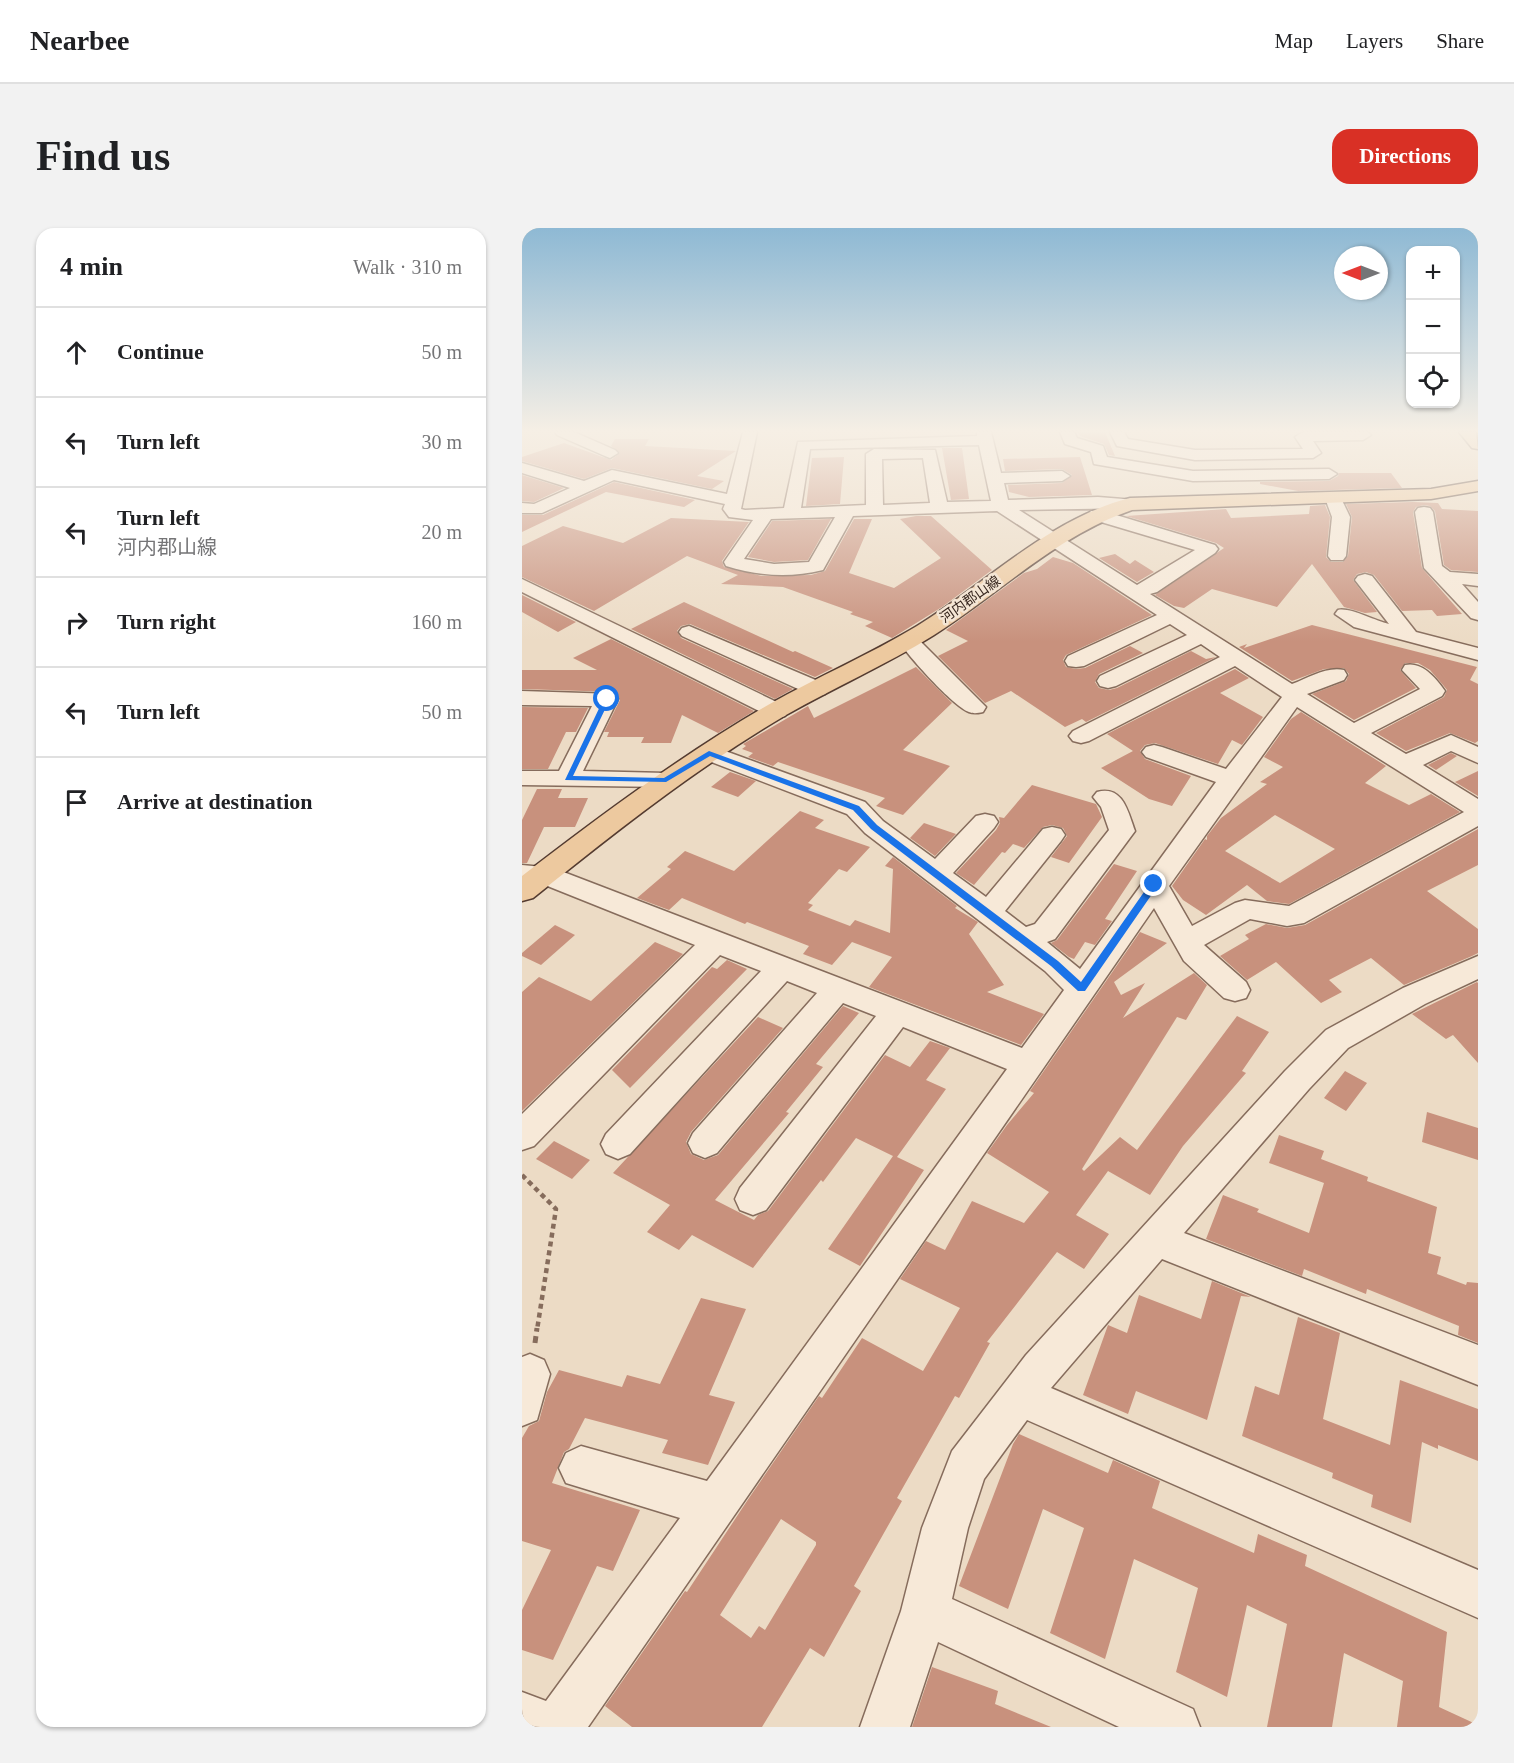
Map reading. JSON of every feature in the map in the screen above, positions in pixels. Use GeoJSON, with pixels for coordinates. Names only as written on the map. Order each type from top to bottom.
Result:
{"type":"FeatureCollection","features":[{"type":"Feature","properties":{"kind":"main road","name":"河内郡山線"},"geometry":{"type":"LineString","coordinates":[[529,880],[666,780],[777,711],[925,630],[1054,540],[1097,515],[1130,504],[1180,502]]}},
{"type":"Feature","properties":{"kind":"street"},"geometry":{"type":"LineString","coordinates":[[522,508],[536,509],[552,502]]}},
{"type":"Feature","properties":{"kind":"street"},"geometry":{"type":"LineString","coordinates":[[734,502],[732,509],[735,513],[766,514],[1072,503],[1130,504]]}},
{"type":"Feature","properties":{"kind":"street"},"geometry":{"type":"LineString","coordinates":[[792,513],[794,502]]}},
{"type":"Feature","properties":{"kind":"street"},"geometry":{"type":"LineString","coordinates":[[875,502],[875,510]]}},
{"type":"Feature","properties":{"kind":"street"},"geometry":{"type":"LineString","coordinates":[[938,502],[939,508]]}},
{"type":"Feature","properties":{"kind":"street"},"geometry":{"type":"LineString","coordinates":[[1000,502],[1001,506],[1202,636],[1478,810]]}},
{"type":"Feature","properties":{"kind":"street"},"geometry":{"type":"LineString","coordinates":[[1335,502],[1341,516],[1337,556]]}},
{"type":"Feature","properties":{"kind":"street"},"geometry":{"type":"LineString","coordinates":[[766,514],[733,562],[745,567],[805,570],[816,566],[847,511]]}},
{"type":"Feature","properties":{"kind":"street"},"geometry":{"type":"LineString","coordinates":[[1424,512],[1433,568],[1445,577],[1478,615]]}},
{"type":"Feature","properties":{"kind":"street"},"geometry":{"type":"LineString","coordinates":[[1097,515],[1209,549],[1150,588],[1135,592]]}},
{"type":"Feature","properties":{"kind":"street"},"geometry":{"type":"LineString","coordinates":[[1445,577],[1478,580]]}},
{"type":"Feature","properties":{"kind":"street"},"geometry":{"type":"LineString","coordinates":[[1365,580],[1409,636]]}},
{"type":"Feature","properties":{"kind":"street"},"geometry":{"type":"LineString","coordinates":[[522,585],[777,711]]}},
{"type":"Feature","properties":{"kind":"street"},"geometry":{"type":"LineString","coordinates":[[1345,614],[1361,623],[1478,654]]}},
{"type":"Feature","properties":{"kind":"street"},"geometry":{"type":"LineString","coordinates":[[1076,661],[1171,616]]}},
{"type":"Feature","properties":{"kind":"street"},"geometry":{"type":"LineString","coordinates":[[688,632],[817,689]]}},
{"type":"Feature","properties":{"kind":"street"},"geometry":{"type":"LineString","coordinates":[[1108,681],[1202,636]]}},
{"type":"Feature","properties":{"kind":"street"},"geometry":{"type":"LineString","coordinates":[[908,640],[951,686],[975,707]]}},
{"type":"Feature","properties":{"kind":"street"},"geometry":{"type":"LineString","coordinates":[[1081,736],[1236,657]]}},
{"type":"Feature","properties":{"kind":"street"},"geometry":{"type":"LineString","coordinates":[[1354,732],[1434,691],[1413,670]]}},
{"type":"Feature","properties":{"kind":"street"},"geometry":{"type":"LineString","coordinates":[[558,1727],[937,1195],[1154,884],[1299,689],[1336,675]]}},
{"type":"Feature","properties":{"kind":"street"},"geometry":{"type":"LineString","coordinates":[[522,698],[607,699],[567,779]]}},
{"type":"Feature","properties":{"kind":"street"},"geometry":{"type":"LineString","coordinates":[[1405,765],[1451,742],[1478,756]]}},
{"type":"Feature","properties":{"kind":"street"},"geometry":{"type":"LineString","coordinates":[[709,753],[856,808],[874,827],[1055,963],[1082,988]]}},
{"type":"Feature","properties":{"kind":"street"},"geometry":{"type":"LineString","coordinates":[[1154,753],[1232,779]]}},
{"type":"Feature","properties":{"kind":"street"},"geometry":{"type":"LineString","coordinates":[[522,778],[666,780]]}},
{"type":"Feature","properties":{"kind":"street"},"geometry":{"type":"LineString","coordinates":[[1021,938],[1045,932],[1122,831],[1113,805],[1106,797]]}},
{"type":"Feature","properties":{"kind":"street"},"geometry":{"type":"LineString","coordinates":[[1186,942],[1245,910],[1255,909],[1276,915],[1294,916],[1478,815]]}},
{"type":"Feature","properties":{"kind":"street"},"geometry":{"type":"LineString","coordinates":[[936,874],[985,822]]}},
{"type":"Feature","properties":{"kind":"street"},"geometry":{"type":"LineString","coordinates":[[988,913],[1052,835]]}},
{"type":"Feature","properties":{"kind":"street"},"geometry":{"type":"LineString","coordinates":[[529,880],[716,941],[1027,1063]]}},
{"type":"Feature","properties":{"kind":"street"},"geometry":{"type":"LineString","coordinates":[[1154,884],[1194,954],[1235,990]]}},
{"type":"Feature","properties":{"kind":"street"},"geometry":{"type":"LineString","coordinates":[[522,1136],[716,941]]}},
{"type":"Feature","properties":{"kind":"street"},"geometry":{"type":"LineString","coordinates":[[885,1727],[925,1611],[945,1528],[967,1466],[1040,1369],[1297,1080],[1337,1039],[1414,996],[1478,967]]}},
{"type":"Feature","properties":{"kind":"street"},"geometry":{"type":"LineString","coordinates":[[618,1144],[781,968]]}},
{"type":"Feature","properties":{"kind":"street"},"geometry":{"type":"LineString","coordinates":[[705,1143],[837,990]]}},
{"type":"Feature","properties":{"kind":"street"},"geometry":{"type":"LineString","coordinates":[[753,1199],[896,1013]]}},
{"type":"Feature","properties":{"kind":"street"},"geometry":{"type":"LineString","coordinates":[[1154,1239],[1478,1365]]}},
{"type":"Feature","properties":{"kind":"street"},"geometry":{"type":"LineString","coordinates":[[1020,1396],[1478,1594]]}},
{"type":"Feature","properties":{"kind":"street"},"geometry":{"type":"LineString","coordinates":[[581,1468],[714,1505]]}},
{"type":"Feature","properties":{"kind":"street"},"geometry":{"type":"LineString","coordinates":[[925,1611],[1164,1724]]}},
{"type":"Feature","properties":{"kind":"street"},"geometry":{"type":"LineString","coordinates":[[522,1718],[549,1727]]}},
{"type":"Feature","properties":{"kind":"path"},"geometry":{"type":"LineString","coordinates":[[522,1175],[555,1209],[526,1390]]}},
{"type":"Feature","properties":{"kind":"building"},"geometry":{"type":"Polygon","coordinates":[[[571,502],[585,502],[522,532],[522,515],[543,515],[571,502]]]}},
{"type":"Feature","properties":{"kind":"building"},"geometry":{"type":"Polygon","coordinates":[[[658,502],[692,502],[684,507],[658,502]]]}},
{"type":"Feature","properties":{"kind":"building"},"geometry":{"type":"Polygon","coordinates":[[[807,502],[840,502],[840,504],[806,506],[807,502]]]}},
{"type":"Feature","properties":{"kind":"building"},"geometry":{"type":"Polygon","coordinates":[[[1438,503],[1442,509],[1478,511],[1478,572],[1451,570],[1444,565],[1435,511],[1430,506],[1424,505],[1416,507],[1413,512],[1422,568],[1462,614],[1437,616],[1432,610],[1402,611],[1374,575],[1366,572],[1357,574],[1353,580],[1377,612],[1365,613],[1344,607],[1312,564],[1277,607],[1212,589],[1184,608],[1174,606],[1155,595],[1224,548],[1216,543],[1126,516],[1226,509],[1231,518],[1309,514],[1310,506],[1325,505],[1330,517],[1326,557],[1331,562],[1343,562],[1348,556],[1352,517],[1346,504],[1438,503]]]}},
{"type":"Feature","properties":{"kind":"building"},"geometry":{"type":"Polygon","coordinates":[[[931,516],[992,570],[942,607],[892,638],[865,626],[873,622],[850,614],[853,612],[783,587],[721,584],[738,575],[687,556],[594,611],[522,577],[522,546],[563,526],[623,543],[671,518],[749,522],[722,561],[724,567],[762,576],[811,575],[825,571],[854,519],[872,519],[849,573],[894,588],[941,558],[900,519],[931,516]]]}},
{"type":"Feature","properties":{"kind":"building"},"geometry":{"type":"Polygon","coordinates":[[[831,519],[808,560],[774,562],[748,557],[772,521],[831,519]]]}},
{"type":"Feature","properties":{"kind":"building"},"geometry":{"type":"Polygon","coordinates":[[[1115,554],[1130,564],[1135,560],[1154,572],[1137,582],[1099,558],[1115,554]]]}},
{"type":"Feature","properties":{"kind":"building"},"geometry":{"type":"Polygon","coordinates":[[[1053,557],[1073,563],[1152,615],[1066,655],[1063,660],[1066,667],[1076,669],[1085,668],[1130,646],[1143,653],[1099,674],[1095,682],[1099,688],[1109,690],[1117,688],[1191,651],[1206,659],[1216,657],[1086,722],[1082,719],[1065,727],[1011,691],[985,703],[938,656],[968,641],[946,630],[1024,573],[1037,569],[1053,557]]]}},
{"type":"Feature","properties":{"kind":"building"},"geometry":{"type":"Polygon","coordinates":[[[522,595],[576,622],[558,632],[522,612],[522,595]]]}},
{"type":"Feature","properties":{"kind":"building"},"geometry":{"type":"Polygon","coordinates":[[[684,602],[833,668],[815,677],[690,624],[681,626],[677,631],[681,638],[793,689],[775,699],[631,629],[684,602]]]}},
{"type":"Feature","properties":{"kind":"building"},"geometry":{"type":"Polygon","coordinates":[[[1312,625],[1477,667],[1470,680],[1478,684],[1478,741],[1475,743],[1450,733],[1406,751],[1376,733],[1444,697],[1447,690],[1430,670],[1418,663],[1405,663],[1400,670],[1416,688],[1354,720],[1312,694],[1346,681],[1349,674],[1344,668],[1324,669],[1292,681],[1239,647],[1247,644],[1244,648],[1312,625]]]}},
{"type":"Feature","properties":{"kind":"building"},"geometry":{"type":"Polygon","coordinates":[[[611,639],[754,711],[718,733],[682,715],[671,743],[641,743],[644,737],[607,737],[609,732],[604,732],[620,700],[615,692],[522,689],[522,670],[597,670],[573,658],[611,639]]]}},
{"type":"Feature","properties":{"kind":"building"},"geometry":{"type":"Polygon","coordinates":[[[916,667],[952,703],[903,750],[950,766],[903,815],[876,806],[885,798],[778,762],[773,766],[748,757],[753,753],[742,749],[746,746],[743,744],[808,706],[814,718],[916,667]]]}},
{"type":"Feature","properties":{"kind":"building"},"geometry":{"type":"Polygon","coordinates":[[[1235,669],[1249,678],[1220,693],[1263,717],[1242,745],[1232,740],[1218,764],[1155,743],[1145,745],[1140,751],[1145,759],[1191,776],[1172,806],[1149,799],[1101,768],[1133,751],[1107,734],[1235,669]]]}},
{"type":"Feature","properties":{"kind":"building"},"geometry":{"type":"Polygon","coordinates":[[[522,707],[588,708],[576,732],[566,732],[548,769],[522,769],[522,707]]]}},
{"type":"Feature","properties":{"kind":"building"},"geometry":{"type":"Polygon","coordinates":[[[1301,712],[1386,766],[1365,783],[1409,805],[1431,794],[1460,812],[1289,904],[1267,901],[1247,885],[1206,915],[1183,900],[1172,886],[1221,818],[1267,784],[1260,782],[1283,767],[1264,757],[1291,719],[1301,712]],[[1275,815],[1225,851],[1280,883],[1335,849],[1275,815]]]}},
{"type":"Feature","properties":{"kind":"building"},"geometry":{"type":"Polygon","coordinates":[[[1451,753],[1457,756],[1436,770],[1428,765],[1451,753]]]}},
{"type":"Feature","properties":{"kind":"building"},"geometry":{"type":"Polygon","coordinates":[[[1478,771],[1478,796],[1455,782],[1478,771]]]}},
{"type":"Feature","properties":{"kind":"building"},"geometry":{"type":"Polygon","coordinates":[[[730,772],[756,781],[738,797],[711,787],[730,772]]]}},
{"type":"Feature","properties":{"kind":"building"},"geometry":{"type":"Polygon","coordinates":[[[1032,785],[1096,804],[1102,817],[1069,863],[1051,857],[1067,836],[1063,828],[1052,825],[1043,827],[1024,848],[1013,844],[1005,853],[1002,852],[974,885],[956,873],[996,830],[1000,823],[999,817],[1004,818],[1032,785]]]}},
{"type":"Feature","properties":{"kind":"building"},"geometry":{"type":"Polygon","coordinates":[[[537,789],[562,789],[558,798],[588,798],[575,827],[544,827],[527,863],[522,863],[522,820],[537,789]]]}},
{"type":"Feature","properties":{"kind":"building"},"geometry":{"type":"Polygon","coordinates":[[[800,811],[824,820],[815,828],[870,847],[847,872],[839,869],[808,903],[813,905],[808,910],[850,926],[855,920],[890,933],[893,869],[885,866],[893,857],[957,906],[955,908],[978,922],[969,934],[1004,985],[987,992],[1044,1014],[1021,1045],[869,987],[892,957],[852,942],[832,965],[803,954],[809,946],[747,922],[745,924],[682,898],[669,910],[637,898],[671,869],[667,867],[685,851],[734,871],[800,811]]]}},
{"type":"Feature","properties":{"kind":"building"},"geometry":{"type":"Polygon","coordinates":[[[924,823],[956,834],[935,856],[910,838],[924,823]]]}},
{"type":"Feature","properties":{"kind":"building"},"geometry":{"type":"Polygon","coordinates":[[[1478,829],[1478,865],[1427,891],[1478,929],[1478,953],[1472,956],[1404,985],[1371,958],[1329,980],[1342,992],[1321,1003],[1276,962],[1247,980],[1220,956],[1249,939],[1245,935],[1266,924],[1287,928],[1305,925],[1478,829]]]}},
{"type":"Feature","properties":{"kind":"building"},"geometry":{"type":"Polygon","coordinates":[[[1114,864],[1137,871],[1105,919],[1112,921],[1095,945],[1085,942],[1074,959],[1069,957],[1051,943],[1057,940],[1114,864]]]}},
{"type":"Feature","properties":{"kind":"building"},"geometry":{"type":"Polygon","coordinates":[[[555,925],[575,935],[541,965],[522,956],[522,953],[555,925]]]}},
{"type":"Feature","properties":{"kind":"building"},"geometry":{"type":"Polygon","coordinates":[[[1140,932],[1167,943],[1114,982],[1121,995],[1145,983],[1123,1018],[1194,973],[1207,985],[1186,1020],[1177,1017],[1082,1169],[1084,1171],[1120,1137],[1137,1150],[1237,1016],[1269,1032],[1242,1071],[1246,1073],[1183,1146],[1150,1195],[1108,1171],[1076,1215],[1109,1234],[1084,1269],[1057,1252],[987,1342],[990,1343],[959,1398],[955,1396],[897,1498],[902,1501],[854,1586],[861,1591],[824,1657],[810,1648],[762,1727],[632,1727],[605,1706],[685,1591],[687,1592],[819,1396],[822,1398],[862,1338],[923,1371],[960,1308],[900,1279],[926,1241],[945,1250],[972,1201],[1024,1223],[1049,1192],[987,1153],[1034,1093],[1030,1091],[1140,932]],[[781,1519],[720,1615],[751,1638],[759,1626],[765,1630],[816,1542],[781,1519]]]}},
{"type":"Feature","properties":{"kind":"building"},"geometry":{"type":"Polygon","coordinates":[[[655,942],[683,954],[522,1111],[522,992],[539,977],[591,1001],[655,942]]]}},
{"type":"Feature","properties":{"kind":"building"},"geometry":{"type":"Polygon","coordinates":[[[727,960],[747,969],[630,1088],[612,1070],[712,967],[717,969],[727,960]]]}},
{"type":"Feature","properties":{"kind":"building"},"geometry":{"type":"Polygon","coordinates":[[[1477,982],[1478,1063],[1453,1035],[1446,1039],[1412,1014],[1477,982]]]}},
{"type":"Feature","properties":{"kind":"building"},"geometry":{"type":"Polygon","coordinates":[[[843,1006],[859,1013],[816,1064],[823,1067],[786,1112],[789,1113],[715,1200],[754,1220],[758,1215],[768,1211],[885,1055],[910,1067],[930,1041],[950,1048],[926,1080],[946,1089],[897,1157],[924,1170],[860,1266],[828,1249],[893,1156],[856,1138],[753,1268],[692,1235],[679,1250],[647,1232],[670,1205],[613,1173],[758,1017],[783,1028],[691,1132],[686,1142],[691,1154],[704,1160],[718,1155],[843,1006]]]}},
{"type":"Feature","properties":{"kind":"building"},"geometry":{"type":"Polygon","coordinates":[[[1345,1071],[1367,1083],[1346,1111],[1324,1098],[1345,1071]]]}},
{"type":"Feature","properties":{"kind":"building"},"geometry":{"type":"Polygon","coordinates":[[[1427,1112],[1478,1128],[1478,1160],[1422,1142],[1427,1112]]]}},
{"type":"Feature","properties":{"kind":"building"},"geometry":{"type":"Polygon","coordinates":[[[1279,1135],[1324,1151],[1321,1159],[1368,1177],[1367,1181],[1437,1207],[1428,1253],[1441,1257],[1437,1274],[1466,1285],[1467,1282],[1478,1283],[1478,1343],[1458,1335],[1459,1326],[1367,1289],[1366,1294],[1304,1269],[1302,1276],[1206,1239],[1223,1195],[1259,1209],[1257,1212],[1309,1233],[1324,1183],[1269,1163],[1279,1135]]]}},
{"type":"Feature","properties":{"kind":"building"},"geometry":{"type":"Polygon","coordinates":[[[554,1141],[590,1160],[572,1179],[536,1159],[554,1141]]]}},
{"type":"Feature","properties":{"kind":"building"},"geometry":{"type":"Polygon","coordinates":[[[1212,1281],[1251,1297],[1241,1296],[1207,1420],[1136,1391],[1128,1414],[1083,1395],[1108,1325],[1127,1333],[1139,1295],[1201,1319],[1212,1281]]]}},
{"type":"Feature","properties":{"kind":"building"},"geometry":{"type":"Polygon","coordinates":[[[701,1298],[746,1309],[709,1395],[735,1402],[708,1465],[662,1453],[668,1440],[585,1418],[569,1449],[564,1452],[552,1483],[640,1510],[613,1571],[597,1566],[553,1660],[522,1650],[522,1610],[551,1550],[522,1541],[522,1438],[529,1426],[539,1421],[547,1392],[559,1370],[622,1387],[627,1375],[660,1384],[701,1298]]]}},
{"type":"Feature","properties":{"kind":"building"},"geometry":{"type":"Polygon","coordinates":[[[1298,1317],[1340,1333],[1323,1419],[1390,1445],[1400,1380],[1478,1409],[1478,1461],[1438,1445],[1438,1449],[1422,1442],[1411,1523],[1371,1507],[1373,1495],[1332,1478],[1333,1473],[1242,1436],[1255,1386],[1279,1395],[1298,1317]]]}},
{"type":"Feature","properties":{"kind":"building"},"geometry":{"type":"Polygon","coordinates":[[[1019,1434],[1108,1473],[1113,1460],[1160,1481],[1152,1508],[1254,1553],[1258,1534],[1307,1555],[1305,1566],[1447,1632],[1439,1707],[1478,1727],[1397,1727],[1403,1681],[1344,1653],[1332,1727],[1267,1727],[1287,1624],[1247,1605],[1227,1697],[1176,1672],[1198,1588],[1134,1559],[1105,1659],[1050,1633],[1084,1528],[1043,1509],[1008,1609],[959,1586],[1013,1444],[1019,1434]]]}},
{"type":"Feature","properties":{"kind":"building"},"geometry":{"type":"Polygon","coordinates":[[[932,1667],[998,1691],[995,1704],[1051,1727],[912,1727],[932,1667]]]}},
{"type":"Feature","properties":{"kind":"route"},"geometry":{"type":"LineString","coordinates":[[607,699],[567,779],[666,780],[709,753],[856,808],[874,827],[1055,963],[1082,988],[1154,884]]}}]}
